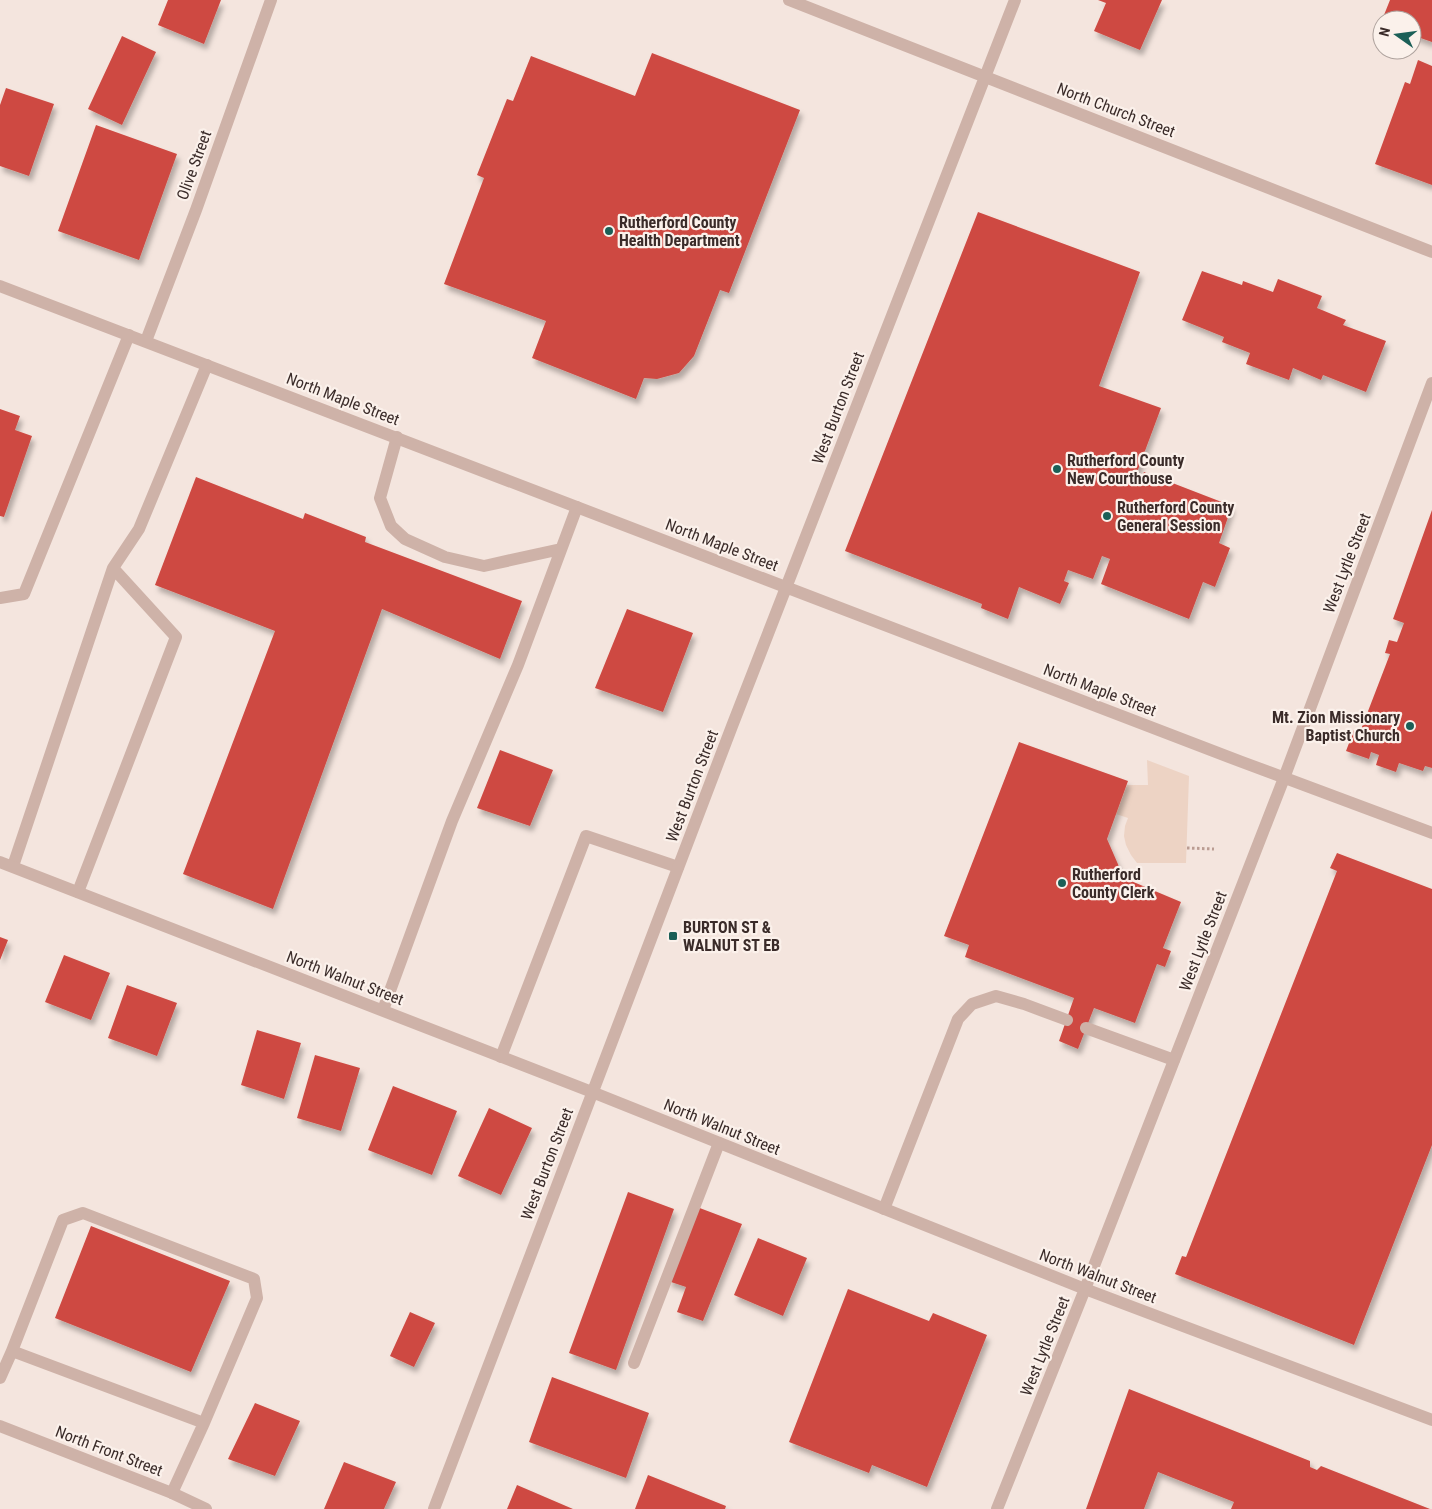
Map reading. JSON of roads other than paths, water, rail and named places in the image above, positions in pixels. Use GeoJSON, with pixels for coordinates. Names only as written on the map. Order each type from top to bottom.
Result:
{"type":"FeatureCollection","features":[{"type":"Feature","properties":{"kind":"street","name":"Olive Street"},"geometry":{"type":"LineString","coordinates":[[146,341],[196,210],[271,0]]}},
{"type":"Feature","properties":{"kind":"street","name":"North Church Street"},"geometry":{"type":"LineString","coordinates":[[789,0],[1432,252]]}},
{"type":"Feature","properties":{"kind":"street","name":"West Burton Street"},"geometry":{"type":"LineString","coordinates":[[434,1509],[786,586],[1015,0]]}},
{"type":"Feature","properties":{"kind":"street","name":"North Maple Street"},"geometry":{"type":"LineString","coordinates":[[0,286],[1432,833]]}},
{"type":"Feature","properties":{"kind":"street"},"geometry":{"type":"LineString","coordinates":[[0,598],[24,594],[129,335]]}},
{"type":"Feature","properties":{"kind":"street"},"geometry":{"type":"LineString","coordinates":[[13,866],[113,568],[139,529],[207,365]]}},
{"type":"Feature","properties":{"kind":"street","name":"West Lytle Street"},"geometry":{"type":"LineString","coordinates":[[997,1509],[1085,1289],[1284,778],[1432,383]]}},
{"type":"Feature","properties":{"kind":"street"},"geometry":{"type":"LineString","coordinates":[[396,437],[380,498],[391,526],[405,539],[445,557],[484,566],[561,549]]}},
{"type":"Feature","properties":{"kind":"street"},"geometry":{"type":"LineString","coordinates":[[383,1010],[452,821],[518,665],[577,507]]}},
{"type":"Feature","properties":{"kind":"street"},"geometry":{"type":"LineString","coordinates":[[78,892],[176,637],[113,568]]}},
{"type":"Feature","properties":{"kind":"street"},"geometry":{"type":"LineString","coordinates":[[501,1057],[586,836],[678,867]]}},
{"type":"Feature","properties":{"kind":"street","name":"North Walnut Street"},"geometry":{"type":"LineString","coordinates":[[0,862],[592,1092],[1085,1289],[1432,1420]]}},
{"type":"Feature","properties":{"kind":"street"},"geometry":{"type":"LineString","coordinates":[[884,1209],[958,1019],[972,1004],[996,996],[1067,1020]]}},
{"type":"Feature","properties":{"kind":"street"},"geometry":{"type":"LineString","coordinates":[[1086,1028],[1174,1060]]}},
{"type":"Feature","properties":{"kind":"street"},"geometry":{"type":"LineString","coordinates":[[634,1363],[719,1143]]}},
{"type":"Feature","properties":{"kind":"street"},"geometry":{"type":"LineString","coordinates":[[0,1378],[63,1220],[83,1213],[254,1279],[257,1298],[172,1493]]}},
{"type":"Feature","properties":{"kind":"street"},"geometry":{"type":"LineString","coordinates":[[12,1351],[204,1423]]}},
{"type":"Feature","properties":{"kind":"street","name":"North Front Street"},"geometry":{"type":"LineString","coordinates":[[0,1426],[172,1493],[206,1509]]}},
{"type":"Feature","properties":{"kind":"place","name":"Rutherford County Health Department"},"geometry":{"type":"Point","coordinates":[609,231]}},
{"type":"Feature","properties":{"kind":"place","name":"Rutherford County New Courthouse"},"geometry":{"type":"Point","coordinates":[1057,469]}},
{"type":"Feature","properties":{"kind":"place","name":"Rutherford County General Session"},"geometry":{"type":"Point","coordinates":[1107,516]}},
{"type":"Feature","properties":{"kind":"place","name":"Mt. Zion Missionary Baptist Church"},"geometry":{"type":"Point","coordinates":[1410,726]}},
{"type":"Feature","properties":{"kind":"place","name":"Rutherford County Clerk"},"geometry":{"type":"Point","coordinates":[1062,883]}},
{"type":"Feature","properties":{"kind":"place","name":"BURTON ST & WALNUT ST EB"},"geometry":{"type":"Point","coordinates":[673,936]}}]}
